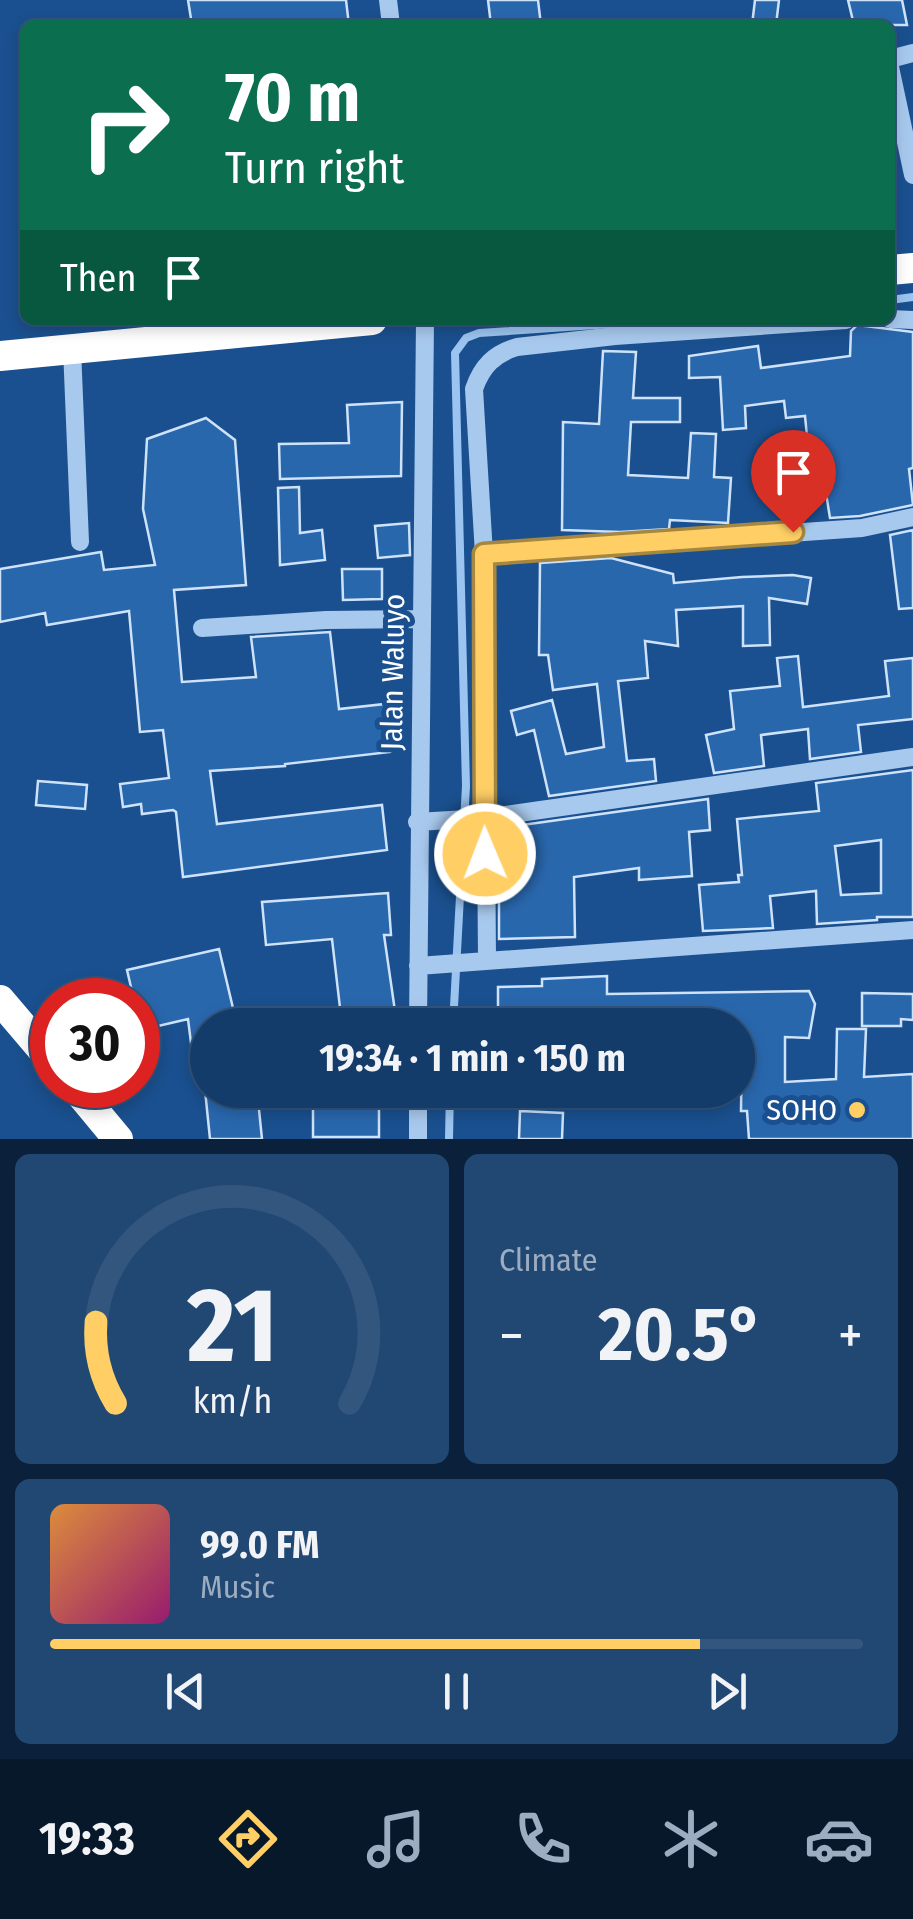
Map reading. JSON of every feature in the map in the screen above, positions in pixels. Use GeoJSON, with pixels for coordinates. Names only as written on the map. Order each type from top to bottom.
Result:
{"type":"FeatureCollection","features":[{"type":"Feature","properties":{"kind":"highway"},"geometry":{"type":"LineString","coordinates":[[0,356],[320,325]]}},
{"type":"Feature","properties":{"kind":"highway"},"geometry":{"type":"LineString","coordinates":[[0,1000],[30,1035]]}},
{"type":"Feature","properties":{"kind":"highway"},"geometry":{"type":"LineString","coordinates":[[92,1108],[118,1139]]}},
{"type":"Feature","properties":{"kind":"street"},"geometry":{"type":"LineString","coordinates":[[895,90],[913,175]]}},
{"type":"Feature","properties":{"kind":"street","name":"Jalan Waluyo"},"geometry":{"type":"LineString","coordinates":[[421,1008],[427,965],[422,619],[425,325]]}},
{"type":"Feature","properties":{"kind":"street"},"geometry":{"type":"LineString","coordinates":[[481,960],[478,818],[484,554],[474,388],[480,370],[504,351],[614,336],[774,325]]}},
{"type":"Feature","properties":{"kind":"street"},"geometry":{"type":"LineString","coordinates":[[72,349],[80,542]]}},
{"type":"Feature","properties":{"kind":"street"},"geometry":{"type":"LineString","coordinates":[[484,554],[862,528],[913,517]]}},
{"type":"Feature","properties":{"kind":"street"},"geometry":{"type":"LineString","coordinates":[[202,628],[422,619]]}},
{"type":"Feature","properties":{"kind":"street"},"geometry":{"type":"LineString","coordinates":[[427,821],[478,818],[913,756]]}},
{"type":"Feature","properties":{"kind":"street"},"geometry":{"type":"LineString","coordinates":[[427,965],[913,930]]}},
{"type":"Feature","properties":{"kind":"street"},"geometry":{"type":"LineString","coordinates":[[418,1108],[418,1139]]}},
{"type":"Feature","properties":{"kind":"building"},"geometry":{"type":"Polygon","coordinates":[[[188,0],[346,0],[348,20],[191,20],[188,0]]]}},
{"type":"Feature","properties":{"kind":"building"},"geometry":{"type":"Polygon","coordinates":[[[488,0],[538,0],[540,20],[490,20],[488,0]]]}},
{"type":"Feature","properties":{"kind":"building"},"geometry":{"type":"Polygon","coordinates":[[[755,0],[779,0],[777,20],[753,20],[755,0]]]}},
{"type":"Feature","properties":{"kind":"building"},"geometry":{"type":"Polygon","coordinates":[[[848,0],[902,0],[907,25],[895,25],[895,20],[853,20],[848,0]]]}},
{"type":"Feature","properties":{"kind":"building"},"geometry":{"type":"Polygon","coordinates":[[[857,325],[913,332],[913,468],[909,469],[913,505],[830,518],[825,487],[812,488],[805,416],[786,418],[784,401],[745,406],[746,428],[723,430],[720,377],[689,378],[689,356],[758,346],[761,368],[850,356],[851,331],[857,325]]]}},
{"type":"Feature","properties":{"kind":"building"},"geometry":{"type":"Polygon","coordinates":[[[603,351],[636,352],[633,398],[680,398],[680,422],[631,422],[628,475],[688,478],[691,433],[716,434],[714,477],[731,478],[728,523],[670,520],[669,529],[562,530],[563,422],[599,424],[603,351]]]}},
{"type":"Feature","properties":{"kind":"building"},"geometry":{"type":"Polygon","coordinates":[[[402,402],[401,476],[280,479],[279,444],[349,443],[347,405],[402,402]]]}},
{"type":"Feature","properties":{"kind":"building"},"geometry":{"type":"Polygon","coordinates":[[[206,418],[235,440],[246,585],[174,590],[182,682],[256,677],[251,637],[330,632],[339,709],[385,704],[390,752],[210,771],[217,824],[382,805],[387,850],[183,877],[176,812],[142,814],[141,804],[123,807],[120,784],[169,778],[163,730],[140,732],[129,611],[47,625],[45,613],[0,622],[0,569],[101,552],[104,570],[155,565],[143,509],[147,439],[206,418]]]}},
{"type":"Feature","properties":{"kind":"building"},"geometry":{"type":"Polygon","coordinates":[[[299,487],[300,533],[322,530],[325,560],[280,565],[278,488],[299,487]]]}},
{"type":"Feature","properties":{"kind":"building"},"geometry":{"type":"Polygon","coordinates":[[[409,523],[410,555],[378,558],[375,526],[409,523]]]}},
{"type":"Feature","properties":{"kind":"building"},"geometry":{"type":"Polygon","coordinates":[[[913,530],[913,608],[899,609],[890,535],[913,530]]]}},
{"type":"Feature","properties":{"kind":"building"},"geometry":{"type":"Polygon","coordinates":[[[611,558],[673,574],[674,583],[793,575],[811,578],[807,604],[769,598],[770,645],[743,646],[743,606],[676,610],[678,646],[645,641],[648,678],[618,681],[627,761],[654,759],[656,781],[549,796],[534,730],[517,735],[511,711],[552,700],[566,754],[604,747],[597,684],[553,690],[548,655],[539,655],[540,563],[611,558]]]}},
{"type":"Feature","properties":{"kind":"building"},"geometry":{"type":"Polygon","coordinates":[[[342,569],[382,569],[382,599],[343,600],[342,569]]]}},
{"type":"Feature","properties":{"kind":"building"},"geometry":{"type":"Polygon","coordinates":[[[798,656],[803,707],[889,696],[885,661],[913,658],[913,719],[858,725],[861,752],[810,759],[808,729],[761,735],[764,766],[714,773],[706,735],[734,729],[730,691],[780,686],[777,658],[798,656]]]}},
{"type":"Feature","properties":{"kind":"building"},"geometry":{"type":"Polygon","coordinates":[[[913,770],[913,917],[817,924],[816,891],[770,896],[773,928],[703,931],[699,885],[739,882],[738,875],[742,875],[737,819],[819,811],[816,783],[913,770]],[[881,840],[835,846],[841,895],[881,893],[881,840]]]}},
{"type":"Feature","properties":{"kind":"building"},"geometry":{"type":"Polygon","coordinates":[[[38,781],[87,785],[85,809],[36,805],[38,781]]]}},
{"type":"Feature","properties":{"kind":"building"},"geometry":{"type":"Polygon","coordinates":[[[708,799],[710,830],[689,832],[692,876],[639,880],[639,868],[574,877],[575,937],[499,939],[499,884],[512,884],[508,827],[708,799]]]}},
{"type":"Feature","properties":{"kind":"building"},"geometry":{"type":"Polygon","coordinates":[[[388,893],[391,935],[384,935],[395,1008],[340,1008],[332,939],[266,945],[262,902],[388,893]]]}},
{"type":"Feature","properties":{"kind":"building"},"geometry":{"type":"Polygon","coordinates":[[[219,949],[233,1008],[190,1008],[190,1035],[188,1019],[160,1026],[160,978],[129,978],[127,970],[219,949]]]}},
{"type":"Feature","properties":{"kind":"building"},"geometry":{"type":"Polygon","coordinates":[[[607,976],[607,994],[809,991],[815,1004],[809,1038],[785,1037],[785,1082],[836,1079],[837,1029],[866,1029],[864,1077],[913,1074],[913,1139],[749,1139],[747,1111],[741,1108],[755,1108],[755,1008],[498,1008],[498,987],[542,986],[542,979],[607,976]]]}},
{"type":"Feature","properties":{"kind":"building"},"geometry":{"type":"Polygon","coordinates":[[[862,993],[913,994],[913,1020],[901,1019],[901,1026],[862,1026],[862,993]]]}},
{"type":"Feature","properties":{"kind":"building"},"geometry":{"type":"Polygon","coordinates":[[[207,1108],[259,1108],[262,1139],[210,1139],[207,1108]]]}},
{"type":"Feature","properties":{"kind":"building"},"geometry":{"type":"Polygon","coordinates":[[[313,1108],[379,1108],[379,1137],[313,1137],[313,1108]]]}},
{"type":"Feature","properties":{"kind":"building"},"geometry":{"type":"Polygon","coordinates":[[[520,1111],[563,1113],[562,1139],[519,1139],[520,1111]]]}},
{"type":"Feature","properties":{"kind":"waterway"},"geometry":{"type":"LineString","coordinates":[[895,299],[913,297]]}},
{"type":"Feature","properties":{"kind":"waterway"},"geometry":{"type":"LineString","coordinates":[[454,1008],[466,786],[455,353],[466,338],[479,333],[597,325]]}},
{"type":"Feature","properties":{"kind":"waterway"},"geometry":{"type":"LineString","coordinates":[[449,1139],[450,1108]]}},
{"type":"Feature","properties":{"kind":"place","name":"SOHO"},"geometry":{"type":"Point","coordinates":[857,1110]}},
{"type":"Feature","properties":{"kind":"route"},"geometry":{"type":"LineString","coordinates":[[485,854],[484,554],[793,532]]}}]}
